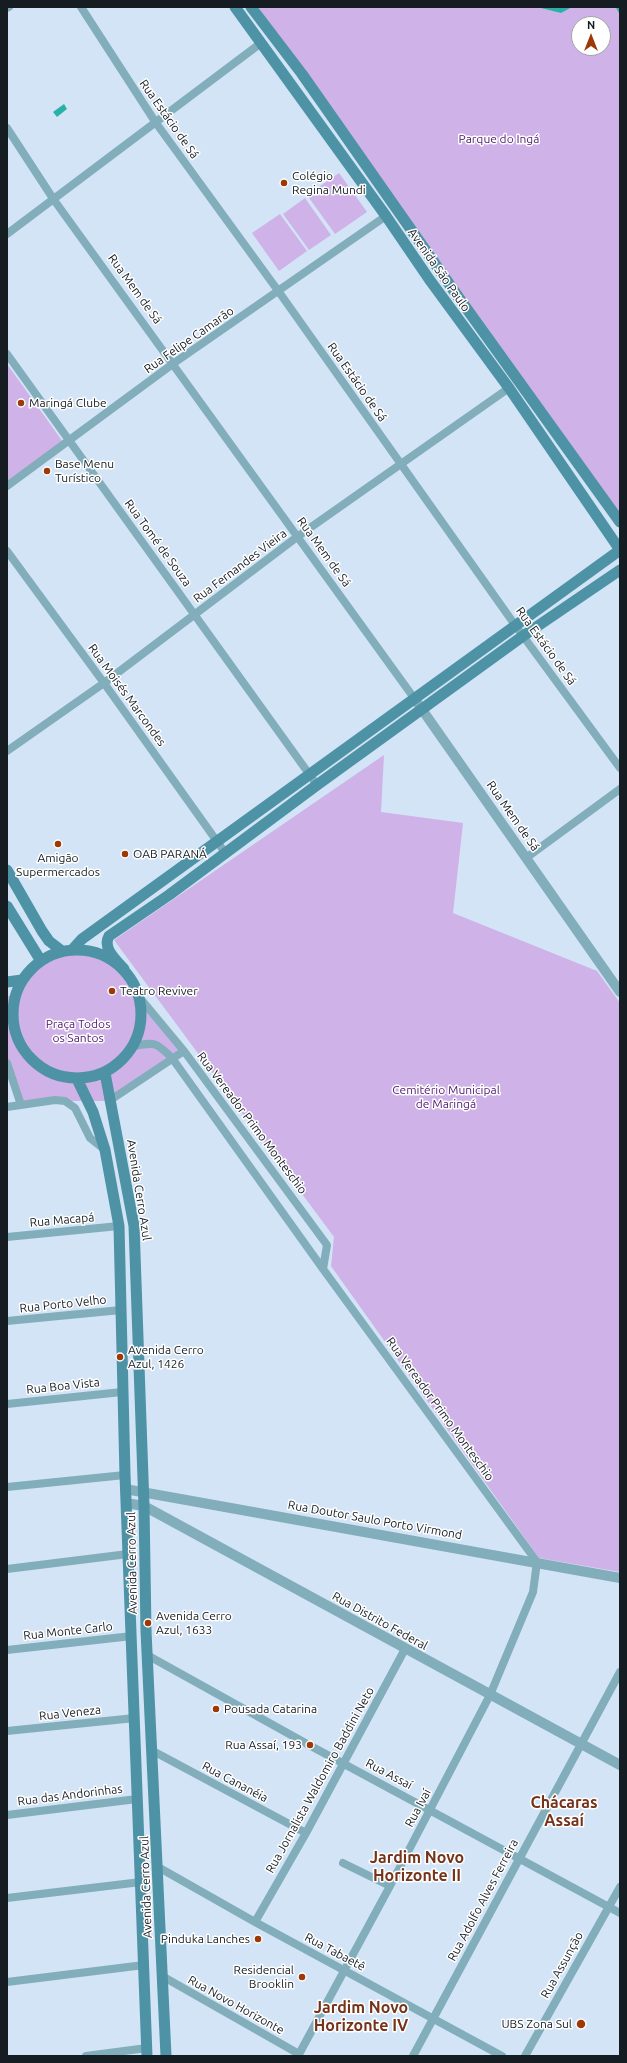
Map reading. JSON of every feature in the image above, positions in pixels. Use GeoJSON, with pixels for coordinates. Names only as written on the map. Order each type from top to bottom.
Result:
{"type":"FeatureCollection","features":[{"type":"Feature","properties":{"kind":"main road","name":"Avenida São Paulo"},"geometry":{"type":"LineString","coordinates":[[236,7],[386,216],[428,279],[509,388],[620,550]]}},
{"type":"Feature","properties":{"kind":"main road","name":"Avenida São Paulo"},"geometry":{"type":"LineString","coordinates":[[251,7],[302,74],[459,298],[620,522]]}},
{"type":"Feature","properties":{"kind":"main road"},"geometry":{"type":"LineString","coordinates":[[428,279],[437,284],[449,299],[453,300],[459,298]]}},
{"type":"Feature","properties":{"kind":"main road"},"geometry":{"type":"LineString","coordinates":[[451,310],[465,313],[480,327]]}},
{"type":"Feature","properties":{"kind":"main road"},"geometry":{"type":"LineString","coordinates":[[620,550],[309,774],[67,951],[41,961],[22,980],[10,1010],[18,1039],[30,1059],[44,1069],[60,1076],[77,1079],[105,1073],[123,1061],[134,1046],[140,1030],[142,1020],[140,998],[134,982],[106,947],[106,941],[109,936],[226,854],[317,785],[523,636],[620,570]]}},
{"type":"Feature","properties":{"kind":"main road"},"geometry":{"type":"LineString","coordinates":[[7,870],[42,931],[49,940],[67,951],[97,953],[108,958],[124,969]]}},
{"type":"Feature","properties":{"kind":"main road"},"geometry":{"type":"LineString","coordinates":[[7,906],[41,961]]}},
{"type":"Feature","properties":{"kind":"main road"},"geometry":{"type":"LineString","coordinates":[[7,982],[22,980]]}},
{"type":"Feature","properties":{"kind":"main road","name":"Avenida Cerro Azul"},"geometry":{"type":"LineString","coordinates":[[105,1073],[109,1101],[119,1144],[126,1190],[134,1226],[144,1506],[146,1631],[153,1751],[166,2056]]}},
{"type":"Feature","properties":{"kind":"main road","name":"Avenida Cerro Azul"},"geometry":{"type":"LineString","coordinates":[[77,1079],[93,1112],[105,1150],[119,1226],[125,1489],[132,1636],[147,2052]]}},
{"type":"Feature","properties":{"kind":"main road"},"geometry":{"type":"LineString","coordinates":[[113,1192],[126,1190]]}},
{"type":"Feature","properties":{"kind":"main road"},"geometry":{"type":"LineString","coordinates":[[130,1600],[135,1597],[140,1603],[146,1631]]}},
{"type":"Feature","properties":{"kind":"main road"},"geometry":{"type":"LineString","coordinates":[[137,1799],[143,1824],[150,1826],[156,1819]]}},
{"type":"Feature","properties":{"kind":"main road"},"geometry":{"type":"LineString","coordinates":[[139,1848],[142,1845],[149,1846],[159,1879]]}},
{"type":"Feature","properties":{"kind":"main road"},"geometry":{"type":"LineString","coordinates":[[144,1966],[152,2001],[160,2001],[163,1997]]}},
{"type":"Feature","properties":{"kind":"main road"},"geometry":{"type":"LineString","coordinates":[[146,2027],[151,2014],[160,2014],[166,2042]]}},
{"type":"Feature","properties":{"kind":"street","name":"Rua Estácio de Sá"},"geometry":{"type":"LineString","coordinates":[[81,7],[156,123],[279,292],[523,636],[620,768]]}},
{"type":"Feature","properties":{"kind":"street"},"geometry":{"type":"LineString","coordinates":[[7,234],[261,43]]}},
{"type":"Feature","properties":{"kind":"street","name":"Rua Mem de Sá"},"geometry":{"type":"LineString","coordinates":[[7,128],[54,200],[174,363],[297,537],[414,698],[620,992]]}},
{"type":"Feature","properties":{"kind":"street","name":"Rua Felipe Camarão"},"geometry":{"type":"LineString","coordinates":[[7,486],[174,363],[279,292],[386,216]]}},
{"type":"Feature","properties":{"kind":"street","name":"Rua Tomé de Souza"},"geometry":{"type":"LineString","coordinates":[[7,354],[317,785]]}},
{"type":"Feature","properties":{"kind":"street","name":"Rua Fernandes Vieira"},"geometry":{"type":"LineString","coordinates":[[7,751],[104,683],[297,537],[509,388]]}},
{"type":"Feature","properties":{"kind":"street","name":"Rua Moisés Marcondes"},"geometry":{"type":"LineString","coordinates":[[7,551],[104,683],[226,854]]}},
{"type":"Feature","properties":{"kind":"street"},"geometry":{"type":"LineString","coordinates":[[526,858],[620,789]]}},
{"type":"Feature","properties":{"kind":"street","name":"Rua Vereador Primo Monteschio"},"geometry":{"type":"LineString","coordinates":[[140,998],[184,1051],[327,1245],[323,1269]]}},
{"type":"Feature","properties":{"kind":"street","name":"Rua Vereador Primo Monteschio"},"geometry":{"type":"LineString","coordinates":[[134,1046],[152,1042],[158,1044],[172,1058],[323,1269],[537,1562]]}},
{"type":"Feature","properties":{"kind":"street"},"geometry":{"type":"LineString","coordinates":[[109,1101],[184,1051]]}},
{"type":"Feature","properties":{"kind":"street"},"geometry":{"type":"LineString","coordinates":[[7,1063],[21,1105]]}},
{"type":"Feature","properties":{"kind":"street"},"geometry":{"type":"LineString","coordinates":[[7,1107],[55,1100],[65,1101],[72,1104],[90,1138],[105,1150]]}},
{"type":"Feature","properties":{"kind":"street","name":"Rua Macapá"},"geometry":{"type":"LineString","coordinates":[[7,1237],[119,1226]]}},
{"type":"Feature","properties":{"kind":"street","name":"Rua Porto Velho"},"geometry":{"type":"LineString","coordinates":[[7,1322],[121,1310]]}},
{"type":"Feature","properties":{"kind":"street","name":"Rua Boa Vista"},"geometry":{"type":"LineString","coordinates":[[7,1404],[122,1392]]}},
{"type":"Feature","properties":{"kind":"street"},"geometry":{"type":"LineString","coordinates":[[7,1487],[125,1475]]}},
{"type":"Feature","properties":{"kind":"street","name":"Rua Doutor Saulo Porto Virmond"},"geometry":{"type":"LineString","coordinates":[[125,1489],[620,1578]]}},
{"type":"Feature","properties":{"kind":"street","name":"Rua Distrito Federal"},"geometry":{"type":"LineString","coordinates":[[126,1503],[144,1506],[620,1765]]}},
{"type":"Feature","properties":{"kind":"street"},"geometry":{"type":"LineString","coordinates":[[7,1569],[128,1554]]}},
{"type":"Feature","properties":{"kind":"street","name":"Rua Ivaí"},"geometry":{"type":"LineString","coordinates":[[299,2055],[431,1811],[490,1695],[533,1592],[537,1562]]}},
{"type":"Feature","properties":{"kind":"street","name":"Rua Monte Carlo"},"geometry":{"type":"LineString","coordinates":[[7,1650],[132,1636]]}},
{"type":"Feature","properties":{"kind":"street","name":"Rua Jornalista Waldomiro Baddini Neto"},"geometry":{"type":"LineString","coordinates":[[255,1922],[306,1833],[405,1649]]}},
{"type":"Feature","properties":{"kind":"street","name":"Rua Assaí"},"geometry":{"type":"LineString","coordinates":[[147,1655],[620,1913]]}},
{"type":"Feature","properties":{"kind":"street","name":"Rua Adolfo Alves Ferreira"},"geometry":{"type":"LineString","coordinates":[[413,2056],[620,1672]]}},
{"type":"Feature","properties":{"kind":"street","name":"Rua Veneza"},"geometry":{"type":"LineString","coordinates":[[7,1731],[135,1718]]}},
{"type":"Feature","properties":{"kind":"street","name":"Rua Cananéia"},"geometry":{"type":"LineString","coordinates":[[153,1751],[306,1833]]}},
{"type":"Feature","properties":{"kind":"street","name":"Rua das Andorinhas"},"geometry":{"type":"LineString","coordinates":[[7,1815],[137,1799]]}},
{"type":"Feature","properties":{"kind":"street"},"geometry":{"type":"LineString","coordinates":[[342,1862],[390,1886]]}},
{"type":"Feature","properties":{"kind":"street","name":"Rua Tabaetê"},"geometry":{"type":"LineString","coordinates":[[158,1867],[344,1971],[502,2056]]}},
{"type":"Feature","properties":{"kind":"street"},"geometry":{"type":"LineString","coordinates":[[7,1898],[141,1882]]}},
{"type":"Feature","properties":{"kind":"street","name":"Rua Assunção"},"geometry":{"type":"LineString","coordinates":[[525,2056],[620,1887]]}},
{"type":"Feature","properties":{"kind":"street"},"geometry":{"type":"LineString","coordinates":[[7,1982],[144,1966]]}},
{"type":"Feature","properties":{"kind":"street","name":"Rua Novo Horizonte"},"geometry":{"type":"LineString","coordinates":[[162,1976],[299,2055]]}},
{"type":"Feature","properties":{"kind":"street"},"geometry":{"type":"LineString","coordinates":[[86,2056],[147,2052]]}},
{"type":"Feature","properties":{"kind":"green space","name":"Parque do Ingá"},"geometry":{"type":"Polygon","coordinates":[[[258,7],[620,7],[620,518],[303,73],[258,7]]]}},
{"type":"Feature","properties":{"kind":"green space"},"geometry":{"type":"Polygon","coordinates":[[[339,173],[367,212],[335,234],[307,195],[339,173]]]}},
{"type":"Feature","properties":{"kind":"green space"},"geometry":{"type":"Polygon","coordinates":[[[305,198],[331,235],[309,250],[283,214],[305,198]]]}},
{"type":"Feature","properties":{"kind":"green space"},"geometry":{"type":"Polygon","coordinates":[[[280,214],[307,251],[279,271],[252,233],[280,214]]]}},
{"type":"Feature","properties":{"kind":"green space","name":"Maringá Clube"},"geometry":{"type":"Polygon","coordinates":[[[7,364],[63,442],[7,482],[7,364]]]}},
{"type":"Feature","properties":{"kind":"green space","name":"Cemitério Municipal de Maringá"},"geometry":{"type":"Polygon","coordinates":[[[384,755],[381,812],[463,823],[453,913],[597,971],[620,1003],[620,1572],[539,1558],[331,1266],[334,1237],[114,940],[384,755]]]}},
{"type":"Feature","properties":{"kind":"green space","name":"Praça Todos os Santos"},"geometry":{"type":"Polygon","coordinates":[[[72,950],[99,954],[122,967],[134,982],[141,999],[184,1051],[109,1101],[65,1101],[21,1105],[7,1063],[7,996],[15,995],[31,970],[45,959],[62,952],[72,950]]]}},
{"type":"Feature","properties":{"kind":"shaded area"},"geometry":{"type":"Polygon","coordinates":[[[537,7],[572,7],[561,13],[537,7]]]}},
{"type":"Feature","properties":{"kind":"shaded area"},"geometry":{"type":"Polygon","coordinates":[[[64,104],[67,109],[57,117],[53,112],[64,104]]]}},
{"type":"Feature","properties":{"kind":"waterway"},"geometry":{"type":"LineString","coordinates":[[617,7],[620,12]]}},
{"type":"Feature","properties":{"kind":"place","name":"Colégio Regina Mundi"},"geometry":{"type":"Point","coordinates":[284,183]}},
{"type":"Feature","properties":{"kind":"place","name":"Maringá Clube"},"geometry":{"type":"Point","coordinates":[21,403]}},
{"type":"Feature","properties":{"kind":"place","name":"Base Menu Turístico"},"geometry":{"type":"Point","coordinates":[47,471]}},
{"type":"Feature","properties":{"kind":"place","name":"Amigão Supermercados"},"geometry":{"type":"Point","coordinates":[58,844]}},
{"type":"Feature","properties":{"kind":"place","name":"OAB PARANÁ"},"geometry":{"type":"Point","coordinates":[125,854]}},
{"type":"Feature","properties":{"kind":"place","name":"Teatro Reviver"},"geometry":{"type":"Point","coordinates":[112,991]}},
{"type":"Feature","properties":{"kind":"place","name":"Avenida Cerro Azul, 1426"},"geometry":{"type":"Point","coordinates":[120,1357]}},
{"type":"Feature","properties":{"kind":"place","name":"Avenida Cerro Azul, 1633"},"geometry":{"type":"Point","coordinates":[148,1623]}},
{"type":"Feature","properties":{"kind":"place","name":"Pousada Catarina"},"geometry":{"type":"Point","coordinates":[216,1709]}},
{"type":"Feature","properties":{"kind":"place","name":"Rua Assaí, 193"},"geometry":{"type":"Point","coordinates":[310,1745]}},
{"type":"Feature","properties":{"kind":"place","name":"Pinduka Lanches"},"geometry":{"type":"Point","coordinates":[258,1939]}},
{"type":"Feature","properties":{"kind":"place","name":"Residencial Brooklin"},"geometry":{"type":"Point","coordinates":[302,1977]}},
{"type":"Feature","properties":{"kind":"place","name":"UBS Zona Sul"},"geometry":{"type":"Point","coordinates":[581,2024]}},
{"type":"Feature","properties":{"kind":"district","name":"Chácaras Assaí"},"geometry":{"type":"Point","coordinates":[564,1812]}},
{"type":"Feature","properties":{"kind":"district","name":"Jardim Novo Horizonte II"},"geometry":{"type":"Point","coordinates":[417,1867]}},
{"type":"Feature","properties":{"kind":"district","name":"Jardim Novo Horizonte IV"},"geometry":{"type":"Point","coordinates":[361,2017]}}]}
